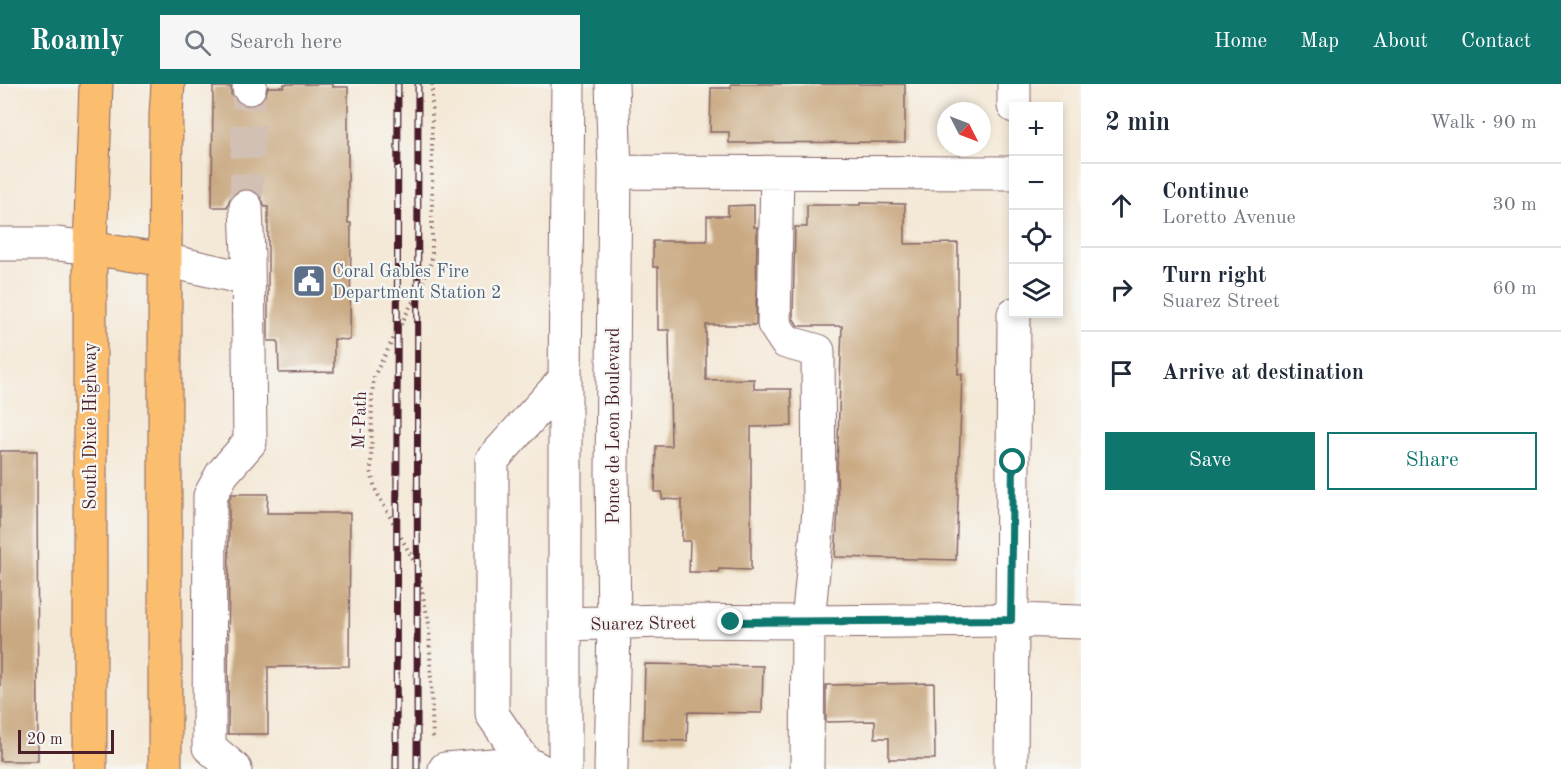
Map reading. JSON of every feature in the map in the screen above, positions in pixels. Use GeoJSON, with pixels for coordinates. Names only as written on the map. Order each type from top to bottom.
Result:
{"type":"FeatureCollection","features":[{"type":"Feature","properties":{"kind":"highway","name":"South Dixie Highway"},"geometry":{"type":"LineString","coordinates":[[90,769],[90,248],[96,84]]}},
{"type":"Feature","properties":{"kind":"highway"},"geometry":{"type":"LineString","coordinates":[[165,769],[165,260],[168,84]]}},
{"type":"Feature","properties":{"kind":"highway"},"geometry":{"type":"LineString","coordinates":[[90,248],[165,260]]}},
{"type":"Feature","properties":{"kind":"street"},"geometry":{"type":"LineString","coordinates":[[565,769],[568,84]]}},
{"type":"Feature","properties":{"kind":"street","name":"Ponce de Leon Boulevard"},"geometry":{"type":"LineString","coordinates":[[611,769],[614,623],[612,472],[615,172],[612,84]]}},
{"type":"Feature","properties":{"kind":"street"},"geometry":{"type":"LineString","coordinates":[[1014,84],[1014,102]]}},
{"type":"Feature","properties":{"kind":"street"},"geometry":{"type":"LineString","coordinates":[[615,172],[1009,173]]}},
{"type":"Feature","properties":{"kind":"street"},"geometry":{"type":"LineString","coordinates":[[777,173],[774,324],[786,342],[818,351],[819,510],[808,622],[807,769]]}},
{"type":"Feature","properties":{"kind":"street"},"geometry":{"type":"LineString","coordinates":[[209,747],[210,496],[222,474],[250,442],[246,207]]}},
{"type":"Feature","properties":{"kind":"street"},"geometry":{"type":"LineString","coordinates":[[0,244],[58,244],[90,248]]}},
{"type":"Feature","properties":{"kind":"street"},"geometry":{"type":"LineString","coordinates":[[165,260],[248,279]]}},
{"type":"Feature","properties":{"kind":"street"},"geometry":{"type":"LineString","coordinates":[[1011,769],[1014,318]]}},
{"type":"Feature","properties":{"kind":"street"},"geometry":{"type":"LineString","coordinates":[[531,765],[492,714],[492,460],[565,379]]}},
{"type":"Feature","properties":{"kind":"street","name":"Suarez Street"},"geometry":{"type":"LineString","coordinates":[[566,624],[662,621],[1011,620],[1081,622]]}},
{"type":"Feature","properties":{"kind":"street"},"geometry":{"type":"LineString","coordinates":[[164,711],[235,769]]}},
{"type":"Feature","properties":{"kind":"street"},"geometry":{"type":"LineString","coordinates":[[439,758],[531,765]]}},
{"type":"Feature","properties":{"kind":"path","name":"M-Path"},"geometry":{"type":"LineString","coordinates":[[432,84],[432,260],[374,376],[371,471],[375,489],[417,567],[429,624],[439,758]]}},
{"type":"Feature","properties":{"kind":"building","name":"Coral Gables Fire Department Station 2"},"geometry":{"type":"Polygon","coordinates":[[[284,84],[333,84],[333,87],[348,87],[348,223],[351,223],[350,340],[334,339],[334,372],[279,373],[278,341],[268,341],[268,207],[265,207],[261,196],[254,190],[245,188],[230,198],[227,207],[212,207],[213,87],[231,87],[231,94],[236,102],[245,106],[254,106],[263,101],[268,87],[284,87],[284,84]]]}},
{"type":"Feature","properties":{"kind":"building"},"geometry":{"type":"Polygon","coordinates":[[[731,84],[905,84],[905,142],[729,143],[729,132],[710,132],[711,88],[731,88],[731,84]]]}},
{"type":"Feature","properties":{"kind":"building"},"geometry":{"type":"Polygon","coordinates":[[[860,203],[905,204],[905,244],[958,243],[958,374],[962,374],[956,560],[835,557],[842,326],[798,326],[793,318],[795,227],[807,227],[807,205],[860,205],[860,203]]]}},
{"type":"Feature","properties":{"kind":"building"},"geometry":{"type":"Polygon","coordinates":[[[754,205],[754,227],[757,227],[756,325],[706,325],[706,380],[754,379],[754,389],[791,389],[792,426],[751,427],[751,570],[719,569],[718,572],[689,572],[690,541],[682,541],[682,500],[662,499],[662,492],[655,492],[656,446],[671,446],[669,330],[658,330],[658,267],[653,267],[653,241],[707,241],[707,216],[728,216],[728,206],[754,205]]]}},
{"type":"Feature","properties":{"kind":"building"},"geometry":{"type":"Polygon","coordinates":[[[0,451],[37,451],[38,761],[0,761],[0,451]]]}},
{"type":"Feature","properties":{"kind":"building"},"geometry":{"type":"Polygon","coordinates":[[[232,494],[268,494],[267,513],[350,513],[349,666],[268,667],[268,734],[228,734],[229,501],[232,494]]]}},
{"type":"Feature","properties":{"kind":"building"},"geometry":{"type":"Polygon","coordinates":[[[645,664],[763,666],[762,713],[688,712],[687,741],[643,740],[645,664]]]}},
{"type":"Feature","properties":{"kind":"building"},"geometry":{"type":"Polygon","coordinates":[[[934,683],[935,759],[889,759],[889,738],[875,738],[875,721],[826,722],[826,685],[934,683]]]}},
{"type":"Feature","properties":{"kind":"tunnel"},"geometry":{"type":"LineString","coordinates":[[246,207],[249,88]]}},
{"type":"Feature","properties":{"kind":"railway"},"geometry":{"type":"LineString","coordinates":[[396,769],[398,84]]}},
{"type":"Feature","properties":{"kind":"railway"},"geometry":{"type":"LineString","coordinates":[[417,769],[418,84]]}},
{"type":"Feature","properties":{"kind":"place","name":"Coral Gables Fire Department Station 2"},"geometry":{"type":"Point","coordinates":[309,281]}},
{"type":"Feature","properties":{"kind":"route"},"geometry":{"type":"LineString","coordinates":[[731,622],[1011,620],[1013,462]]}}]}
